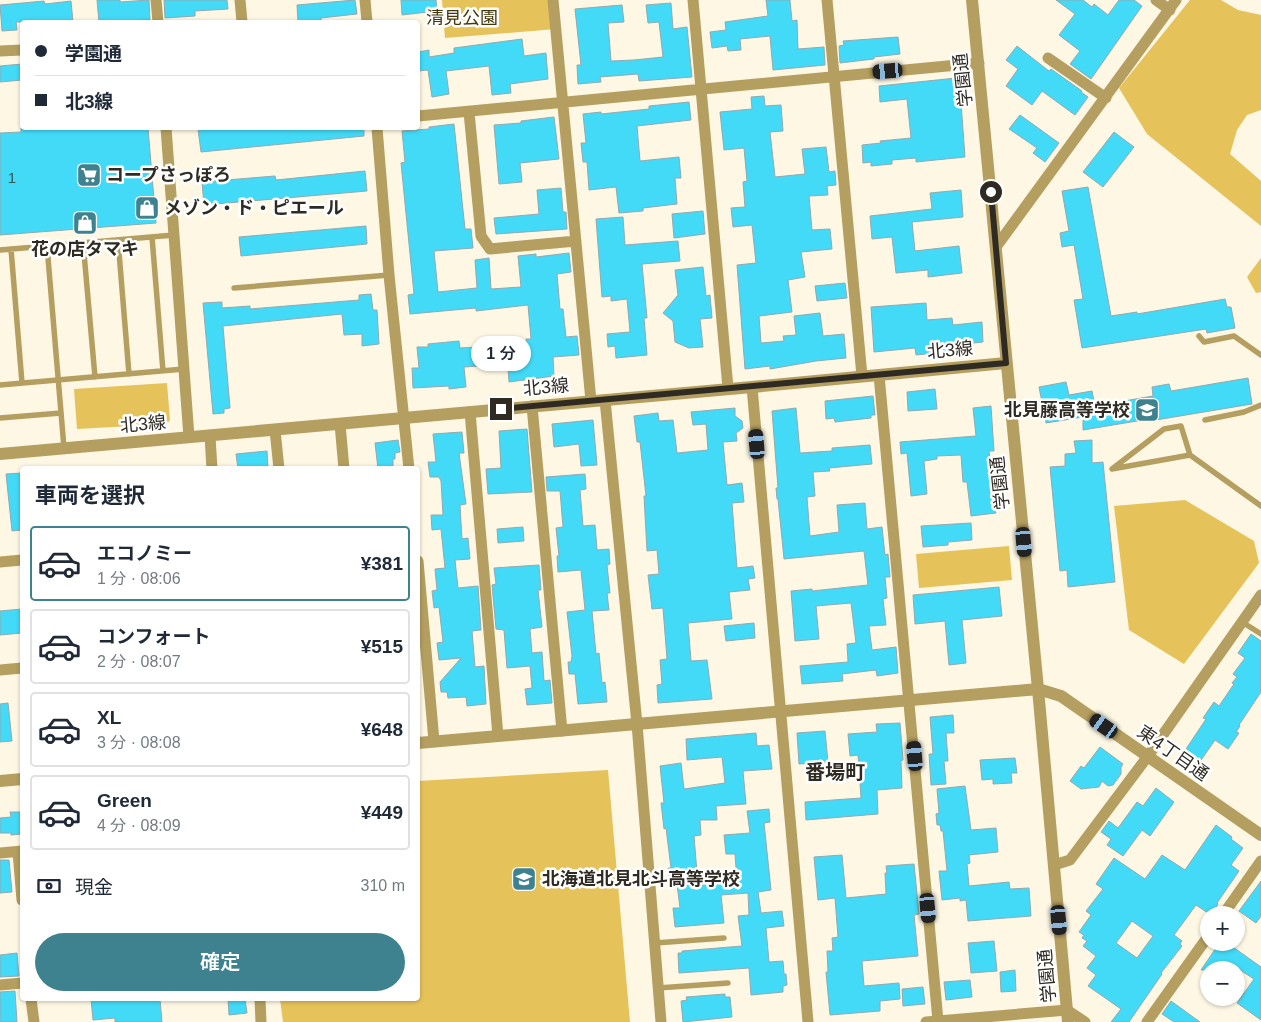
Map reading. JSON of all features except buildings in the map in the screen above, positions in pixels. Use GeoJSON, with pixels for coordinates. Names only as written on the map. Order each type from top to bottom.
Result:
{"type":"FeatureCollection","features":[{"type":"Feature","properties":{"kind":"street"},"geometry":{"type":"LineString","coordinates":[[156,0],[158,20]]}},
{"type":"Feature","properties":{"kind":"street"},"geometry":{"type":"LineString","coordinates":[[240,0],[242,20]]}},
{"type":"Feature","properties":{"kind":"street"},"geometry":{"type":"LineString","coordinates":[[365,0],[367,20]]}},
{"type":"Feature","properties":{"kind":"street"},"geometry":{"type":"LineString","coordinates":[[553,0],[591,401]]}},
{"type":"Feature","properties":{"kind":"street"},"geometry":{"type":"LineString","coordinates":[[693,0],[728,388]]}},
{"type":"Feature","properties":{"kind":"street"},"geometry":{"type":"LineString","coordinates":[[827,0],[862,376]]}},
{"type":"Feature","properties":{"kind":"street","name":"学園通"},"geometry":{"type":"LineString","coordinates":[[972,0],[1068,1016]]}},
{"type":"Feature","properties":{"kind":"street"},"geometry":{"type":"LineString","coordinates":[[996,247],[1173,5],[1156,0]]}},
{"type":"Feature","properties":{"kind":"street"},"geometry":{"type":"LineString","coordinates":[[0,52],[20,50]]}},
{"type":"Feature","properties":{"kind":"street"},"geometry":{"type":"LineString","coordinates":[[1048,58],[1106,98]]}},
{"type":"Feature","properties":{"kind":"street"},"geometry":{"type":"LineString","coordinates":[[420,116],[562,104],[979,63]]}},
{"type":"Feature","properties":{"kind":"street"},"geometry":{"type":"LineString","coordinates":[[469,112],[481,236],[490,250],[576,241]]}},
{"type":"Feature","properties":{"kind":"street"},"geometry":{"type":"LineString","coordinates":[[166,130],[189,437]]}},
{"type":"Feature","properties":{"kind":"street"},"geometry":{"type":"LineString","coordinates":[[377,130],[389,274],[409,466]]}},
{"type":"Feature","properties":{"kind":"street","name":"北3線"},"geometry":{"type":"LineString","coordinates":[[0,454],[1006,363]]}},
{"type":"Feature","properties":{"kind":"street"},"geometry":{"type":"LineString","coordinates":[[879,374],[938,1021]]}},
{"type":"Feature","properties":{"kind":"street"},"geometry":{"type":"LineString","coordinates":[[752,387],[808,1022]]}},
{"type":"Feature","properties":{"kind":"street"},"geometry":{"type":"LineString","coordinates":[[605,400],[637,724],[661,1022]]}},
{"type":"Feature","properties":{"kind":"street"},"geometry":{"type":"LineString","coordinates":[[532,406],[562,731]]}},
{"type":"Feature","properties":{"kind":"street"},"geometry":{"type":"LineString","coordinates":[[470,412],[498,736]]}},
{"type":"Feature","properties":{"kind":"street"},"geometry":{"type":"LineString","coordinates":[[340,424],[344,466]]}},
{"type":"Feature","properties":{"kind":"street"},"geometry":{"type":"LineString","coordinates":[[275,430],[278,466]]}},
{"type":"Feature","properties":{"kind":"street"},"geometry":{"type":"LineString","coordinates":[[210,436],[212,466]]}},
{"type":"Feature","properties":{"kind":"street"},"geometry":{"type":"LineString","coordinates":[[0,562],[20,560]]}},
{"type":"Feature","properties":{"kind":"street"},"geometry":{"type":"LineString","coordinates":[[420,584],[434,741]]}},
{"type":"Feature","properties":{"kind":"street"},"geometry":{"type":"LineString","coordinates":[[1054,865],[1070,860],[1148,756],[1261,595]]}},
{"type":"Feature","properties":{"kind":"street"},"geometry":{"type":"LineString","coordinates":[[0,670],[20,668]]}},
{"type":"Feature","properties":{"kind":"street"},"geometry":{"type":"LineString","coordinates":[[420,742],[1038,689]]}},
{"type":"Feature","properties":{"kind":"street","name":"東4丁目通"},"geometry":{"type":"LineString","coordinates":[[1038,689],[1061,696],[1261,835]]}},
{"type":"Feature","properties":{"kind":"street"},"geometry":{"type":"LineString","coordinates":[[0,781],[20,778]]}},
{"type":"Feature","properties":{"kind":"street"},"geometry":{"type":"LineString","coordinates":[[0,853],[20,851]]}},
{"type":"Feature","properties":{"kind":"street"},"geometry":{"type":"LineString","coordinates":[[1229,906],[1261,861]]}},
{"type":"Feature","properties":{"kind":"street"},"geometry":{"type":"LineString","coordinates":[[1147,1022],[1200,948]]}},
{"type":"Feature","properties":{"kind":"street"},"geometry":{"type":"LineString","coordinates":[[0,985],[20,983]]}},
{"type":"Feature","properties":{"kind":"street"},"geometry":{"type":"LineString","coordinates":[[32,1001],[34,1022]]}},
{"type":"Feature","properties":{"kind":"street"},"geometry":{"type":"LineString","coordinates":[[260,1001],[261,1022]]}},
{"type":"Feature","properties":{"kind":"street"},"geometry":{"type":"LineString","coordinates":[[926,1022],[1068,1016],[1085,1022]]}},
{"type":"Feature","properties":{"kind":"lane"},"geometry":{"type":"LineString","coordinates":[[0,250],[174,235]]}},
{"type":"Feature","properties":{"kind":"lane"},"geometry":{"type":"LineString","coordinates":[[152,237],[163,371]]}},
{"type":"Feature","properties":{"kind":"lane"},"geometry":{"type":"LineString","coordinates":[[118,240],[129,374]]}},
{"type":"Feature","properties":{"kind":"lane"},"geometry":{"type":"LineString","coordinates":[[83,242],[95,377]]}},
{"type":"Feature","properties":{"kind":"lane"},"geometry":{"type":"LineString","coordinates":[[47,246],[64,448]]}},
{"type":"Feature","properties":{"kind":"lane"},"geometry":{"type":"LineString","coordinates":[[11,249],[22,383]]}},
{"type":"Feature","properties":{"kind":"lane"},"geometry":{"type":"LineString","coordinates":[[234,288],[389,274]]}},
{"type":"Feature","properties":{"kind":"lane"},"geometry":{"type":"LineString","coordinates":[[1199,336],[1204,342],[1234,336],[1261,355]]}},
{"type":"Feature","properties":{"kind":"lane"},"geometry":{"type":"LineString","coordinates":[[0,385],[184,370]]}},
{"type":"Feature","properties":{"kind":"lane"},"geometry":{"type":"LineString","coordinates":[[1205,420],[1244,412],[1261,405]]}},
{"type":"Feature","properties":{"kind":"lane"},"geometry":{"type":"LineString","coordinates":[[0,418],[61,413]]}},
{"type":"Feature","properties":{"kind":"lane"},"geometry":{"type":"LineString","coordinates":[[1190,455],[1112,469],[1164,429],[1181,426],[1190,455],[1261,506]]}},
{"type":"Feature","properties":{"kind":"lane"},"geometry":{"type":"LineString","coordinates":[[1242,622],[1261,634]]}},
{"type":"Feature","properties":{"kind":"lane"},"geometry":{"type":"LineString","coordinates":[[655,943],[724,938]]}},
{"type":"Feature","properties":{"kind":"lane"},"geometry":{"type":"LineString","coordinates":[[658,988],[728,983]]}},
{"type":"Feature","properties":{"kind":"green space","name":"清見公園"},"geometry":{"type":"Polygon","coordinates":[[[442,0],[553,0],[556,29],[445,38],[442,0]]]}},
{"type":"Feature","properties":{"kind":"green space"},"geometry":{"type":"Polygon","coordinates":[[[1190,0],[1221,0],[1238,10],[1261,15],[1261,110],[1247,115],[1237,130],[1230,154],[1261,181],[1261,226],[1147,134],[1119,88],[1190,0]]]}},
{"type":"Feature","properties":{"kind":"green space"},"geometry":{"type":"Polygon","coordinates":[[[1261,258],[1261,292],[1256,293],[1247,277],[1261,258]]]}},
{"type":"Feature","properties":{"kind":"green space"},"geometry":{"type":"Polygon","coordinates":[[[167,383],[170,420],[167,424],[77,429],[74,389],[167,383]]]}},
{"type":"Feature","properties":{"kind":"green space"},"geometry":{"type":"Polygon","coordinates":[[[1185,500],[1254,541],[1259,563],[1184,664],[1129,630],[1114,506],[1185,500]]]}},
{"type":"Feature","properties":{"kind":"green space"},"geometry":{"type":"Polygon","coordinates":[[[1009,546],[1012,580],[919,588],[916,554],[1009,546]]]}},
{"type":"Feature","properties":{"kind":"green space","name":"北海道北見北斗高等学校"},"geometry":{"type":"Polygon","coordinates":[[[608,770],[630,1022],[283,1022],[280,1001],[420,1001],[420,781],[608,770]]]}},
{"type":"Feature","properties":{"kind":"place","name":"コープさっぽろ"},"geometry":{"type":"Point","coordinates":[89,175]}},
{"type":"Feature","properties":{"kind":"place","name":"メゾン・ド・ピエール"},"geometry":{"type":"Point","coordinates":[147,208]}},
{"type":"Feature","properties":{"kind":"place","name":"花の店タマキ"},"geometry":{"type":"Point","coordinates":[85,223]}},
{"type":"Feature","properties":{"kind":"place","name":"北見藤高等学校"},"geometry":{"type":"Point","coordinates":[1147,410]}},
{"type":"Feature","properties":{"kind":"place","name":"北海道北見北斗高等学校"},"geometry":{"type":"Point","coordinates":[524,879]}},
{"type":"Feature","properties":{"kind":"district","name":"番場町"},"geometry":{"type":"Point","coordinates":[835,772]}},
{"type":"Feature","properties":{"kind":"route"},"geometry":{"type":"LineString","coordinates":[[501,409],[1006,363],[991,192]]}}]}
